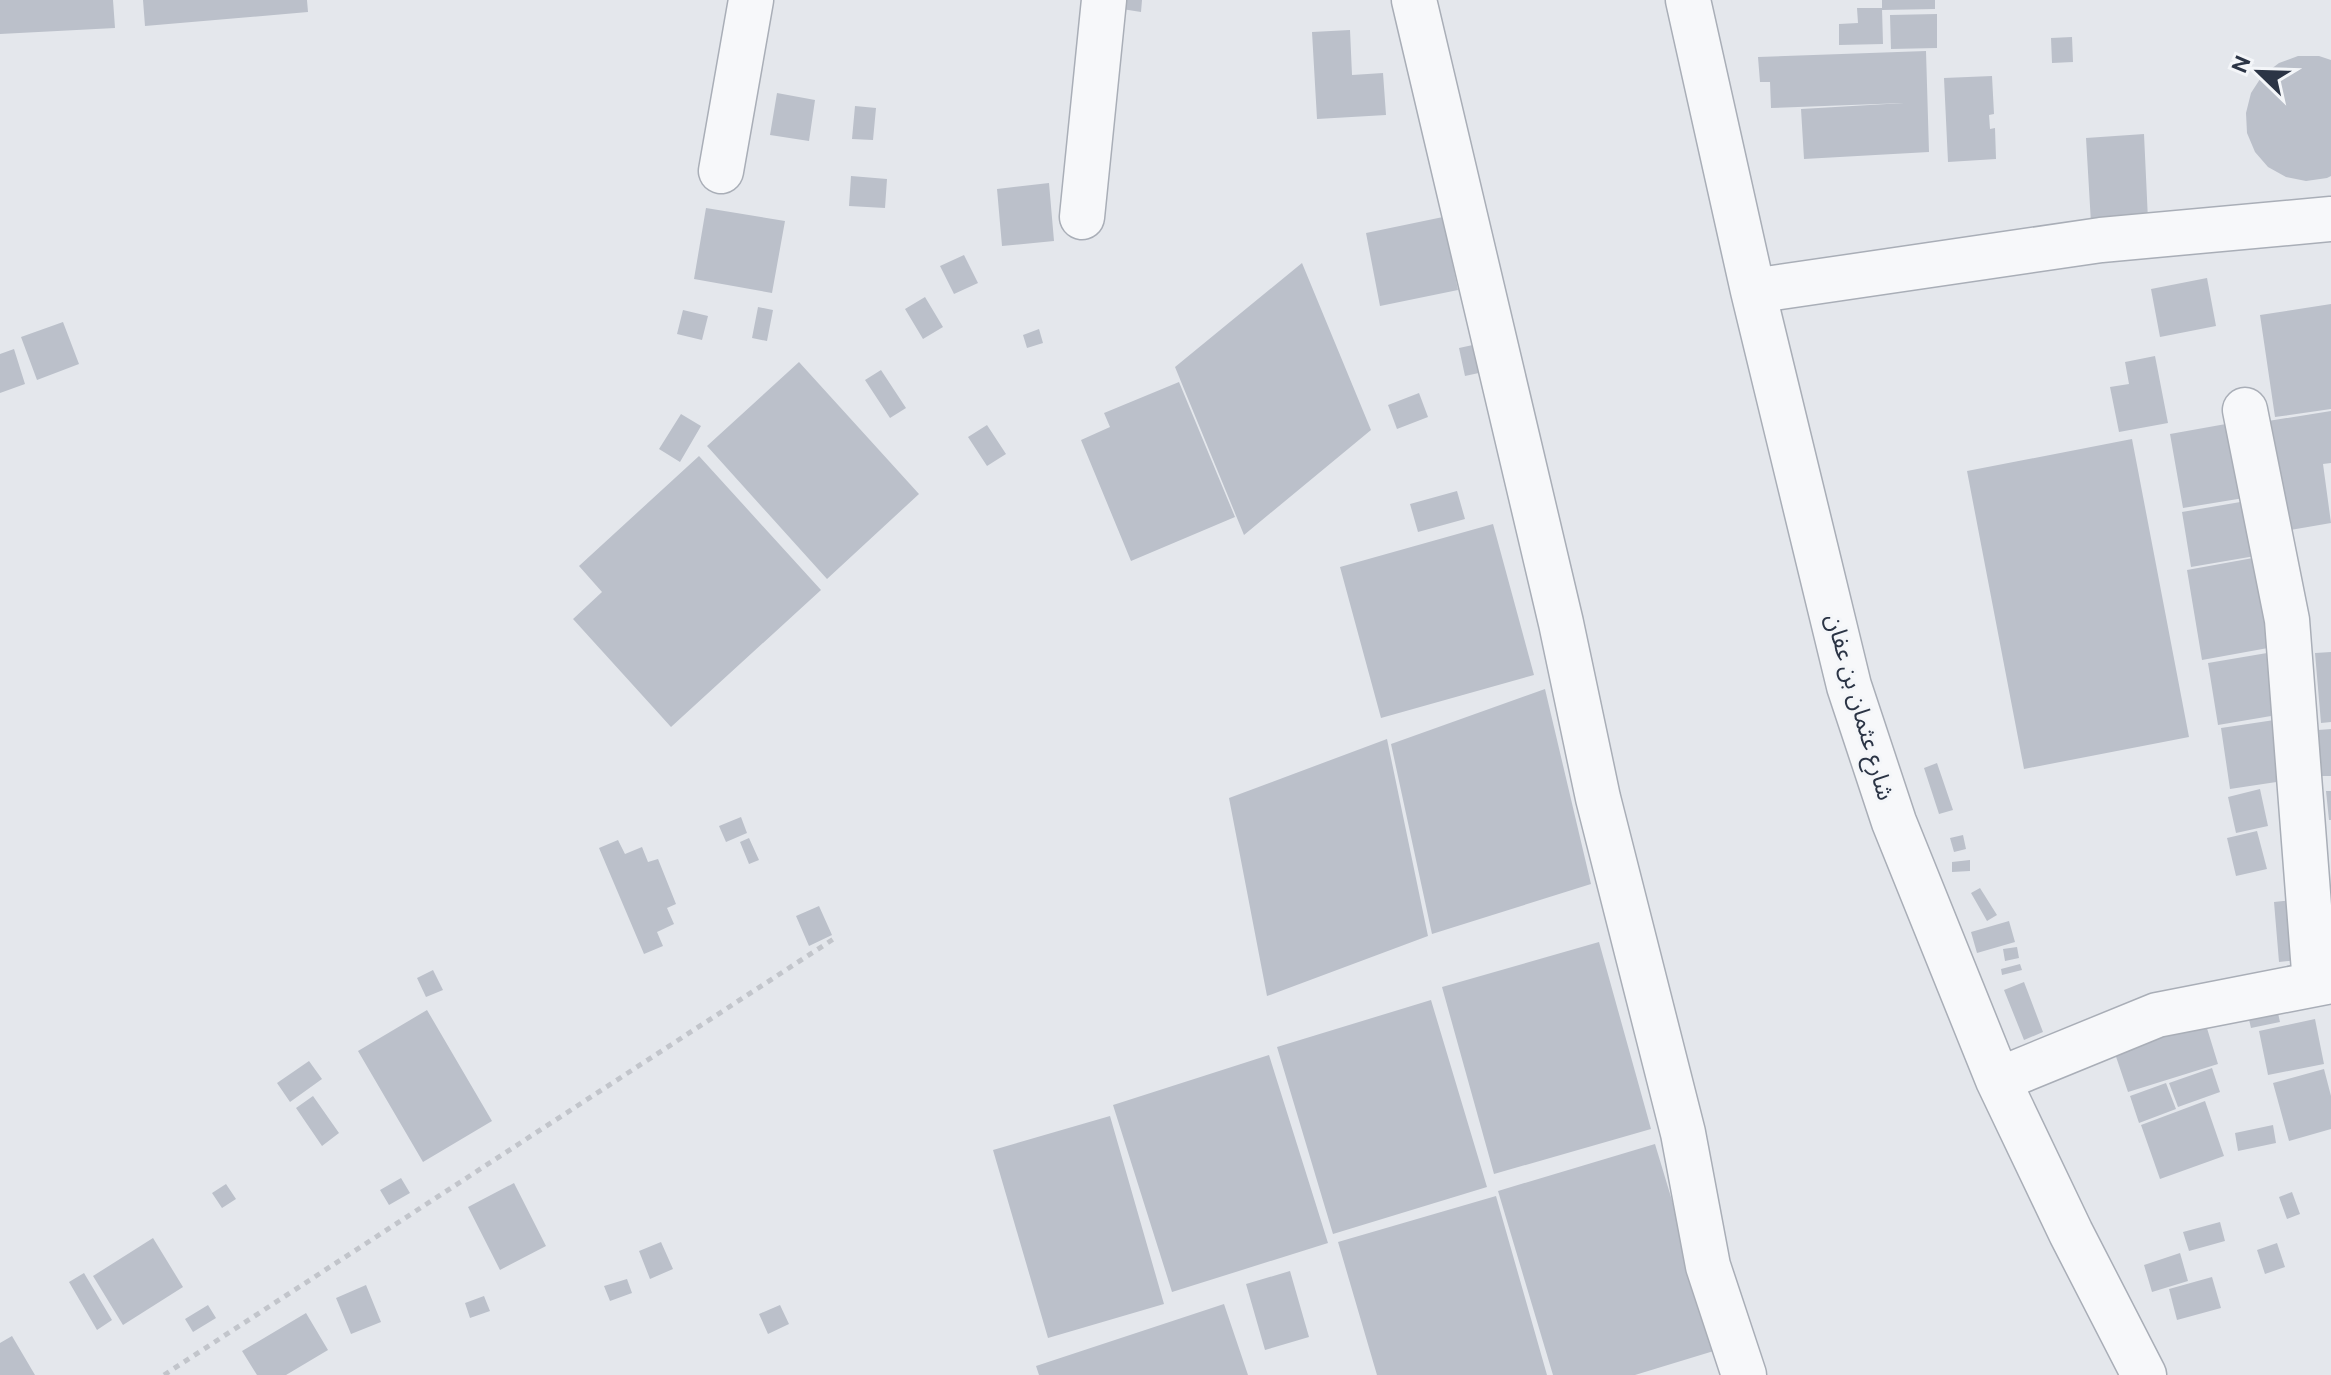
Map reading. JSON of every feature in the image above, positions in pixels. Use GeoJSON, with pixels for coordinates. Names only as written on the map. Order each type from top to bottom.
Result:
{"type":"FeatureCollection","features":[{"type":"Feature","properties":{"kind":"street"},"geometry":{"type":"LineString","coordinates":[[721,171],[751,0]]}},
{"type":"Feature","properties":{"kind":"street"},"geometry":{"type":"LineString","coordinates":[[1082,217],[1104,0]]}},
{"type":"Feature","properties":{"kind":"street"},"geometry":{"type":"LineString","coordinates":[[1414,0],[1561,623],[1598,798],[1683,1133],[1708,1266],[1744,1375]]}},
{"type":"Feature","properties":{"kind":"street","name":"شارع عثمان بن عفان"},"geometry":{"type":"LineString","coordinates":[[1688,0],[1753,291],[1849,686],[1894,822],[1998,1080],[2071,1233],[2144,1375]]}},
{"type":"Feature","properties":{"kind":"street"},"geometry":{"type":"LineString","coordinates":[[1753,291],[2101,240],[2331,219]]}},
{"type":"Feature","properties":{"kind":"street"},"geometry":{"type":"LineString","coordinates":[[1998,1080],[2157,1015],[2323,982],[2287,620],[2245,410]]}},
{"type":"Feature","properties":{"kind":"path"},"geometry":{"type":"LineString","coordinates":[[164,1375],[835,938]]}},
{"type":"Feature","properties":{"kind":"building"},"geometry":{"type":"Polygon","coordinates":[[[0,0],[113,0],[115,28],[0,34],[0,0]]]}},
{"type":"Feature","properties":{"kind":"building"},"geometry":{"type":"Polygon","coordinates":[[[143,0],[307,0],[308,12],[145,26],[143,0]]]}},
{"type":"Feature","properties":{"kind":"building"},"geometry":{"type":"Polygon","coordinates":[[[1124,0],[1142,0],[1141,12],[1122,9],[1124,0]]]}},
{"type":"Feature","properties":{"kind":"building"},"geometry":{"type":"Polygon","coordinates":[[[1882,0],[1935,0],[1935,9],[1882,10],[1882,0]]]}},
{"type":"Feature","properties":{"kind":"building"},"geometry":{"type":"Polygon","coordinates":[[[1857,8],[1882,8],[1883,44],[1839,45],[1839,24],[1858,23],[1857,8]]]}},
{"type":"Feature","properties":{"kind":"building"},"geometry":{"type":"Polygon","coordinates":[[[1937,14],[1937,48],[1891,49],[1890,15],[1937,14]]]}},
{"type":"Feature","properties":{"kind":"building"},"geometry":{"type":"Polygon","coordinates":[[[1350,30],[1352,75],[1383,73],[1386,115],[1317,119],[1312,32],[1350,30]]]}},
{"type":"Feature","properties":{"kind":"building"},"geometry":{"type":"Polygon","coordinates":[[[2072,37],[2073,62],[2052,63],[2051,38],[2072,37]]]}},
{"type":"Feature","properties":{"kind":"building"},"geometry":{"type":"Polygon","coordinates":[[[1926,51],[1929,152],[1804,159],[1801,109],[1904,103],[1771,108],[1770,82],[1760,82],[1758,57],[1926,51]]]}},
{"type":"Feature","properties":{"kind":"building"},"geometry":{"type":"Polygon","coordinates":[[[2298,56],[2319,56],[2331,60],[2331,176],[2327,178],[2306,181],[2286,177],[2268,167],[2255,152],[2247,133],[2246,113],[2251,93],[2262,76],[2279,63],[2298,56]]]}},
{"type":"Feature","properties":{"kind":"building"},"geometry":{"type":"Polygon","coordinates":[[[1992,76],[1994,114],[1989,115],[1990,129],[1995,128],[1996,159],[1948,162],[1944,78],[1992,76]]]}},
{"type":"Feature","properties":{"kind":"building"},"geometry":{"type":"Polygon","coordinates":[[[777,93],[815,100],[809,141],[770,135],[777,93]]]}},
{"type":"Feature","properties":{"kind":"building"},"geometry":{"type":"Polygon","coordinates":[[[855,106],[876,108],[873,140],[852,139],[855,106]]]}},
{"type":"Feature","properties":{"kind":"building"},"geometry":{"type":"Polygon","coordinates":[[[2144,134],[2148,220],[2091,223],[2086,138],[2144,134]]]}},
{"type":"Feature","properties":{"kind":"building"},"geometry":{"type":"Polygon","coordinates":[[[851,176],[887,179],[885,208],[849,206],[851,176]]]}},
{"type":"Feature","properties":{"kind":"building"},"geometry":{"type":"Polygon","coordinates":[[[1049,183],[1054,241],[1002,246],[997,189],[1049,183]]]}},
{"type":"Feature","properties":{"kind":"building"},"geometry":{"type":"Polygon","coordinates":[[[706,208],[785,221],[772,293],[694,279],[706,208]]]}},
{"type":"Feature","properties":{"kind":"building"},"geometry":{"type":"Polygon","coordinates":[[[1443,217],[1458,290],[1380,306],[1366,233],[1443,217]]]}},
{"type":"Feature","properties":{"kind":"building"},"geometry":{"type":"Polygon","coordinates":[[[964,255],[978,283],[954,294],[940,266],[964,255]]]}},
{"type":"Feature","properties":{"kind":"building"},"geometry":{"type":"Polygon","coordinates":[[[1302,263],[1371,430],[1244,535],[1175,367],[1302,263]]]}},
{"type":"Feature","properties":{"kind":"building"},"geometry":{"type":"Polygon","coordinates":[[[2207,278],[2216,326],[2160,337],[2151,289],[2207,278]]]}},
{"type":"Feature","properties":{"kind":"building"},"geometry":{"type":"Polygon","coordinates":[[[925,297],[943,327],[923,339],[905,309],[925,297]]]}},
{"type":"Feature","properties":{"kind":"building"},"geometry":{"type":"Polygon","coordinates":[[[2331,304],[2331,409],[2275,417],[2260,315],[2331,304]]]}},
{"type":"Feature","properties":{"kind":"building"},"geometry":{"type":"Polygon","coordinates":[[[758,307],[773,310],[767,341],[752,338],[758,307]]]}},
{"type":"Feature","properties":{"kind":"building"},"geometry":{"type":"Polygon","coordinates":[[[683,310],[708,316],[702,340],[677,334],[683,310]]]}},
{"type":"Feature","properties":{"kind":"building"},"geometry":{"type":"Polygon","coordinates":[[[63,322],[79,364],[37,380],[21,337],[63,322]]]}},
{"type":"Feature","properties":{"kind":"building"},"geometry":{"type":"Polygon","coordinates":[[[1039,329],[1043,343],[1027,348],[1023,335],[1039,329]]]}},
{"type":"Feature","properties":{"kind":"building"},"geometry":{"type":"Polygon","coordinates":[[[1482,343],[1488,371],[1465,376],[1459,348],[1482,343]]]}},
{"type":"Feature","properties":{"kind":"building"},"geometry":{"type":"Polygon","coordinates":[[[14,349],[25,384],[0,393],[0,354],[14,349]]]}},
{"type":"Feature","properties":{"kind":"building"},"geometry":{"type":"Polygon","coordinates":[[[2155,356],[2168,423],[2119,432],[2110,387],[2129,384],[2125,362],[2155,356]]]}},
{"type":"Feature","properties":{"kind":"building"},"geometry":{"type":"Polygon","coordinates":[[[799,362],[919,494],[827,579],[707,446],[799,362]]]}},
{"type":"Feature","properties":{"kind":"building"},"geometry":{"type":"Polygon","coordinates":[[[881,370],[906,408],[890,418],[865,380],[881,370]]]}},
{"type":"Feature","properties":{"kind":"building"},"geometry":{"type":"Polygon","coordinates":[[[1179,382],[1235,517],[1131,561],[1081,440],[1110,427],[1104,413],[1179,382]]]}},
{"type":"Feature","properties":{"kind":"building"},"geometry":{"type":"Polygon","coordinates":[[[1419,393],[1428,417],[1397,429],[1388,405],[1419,393]]]}},
{"type":"Feature","properties":{"kind":"building"},"geometry":{"type":"Polygon","coordinates":[[[2331,411],[2331,463],[2323,464],[2331,523],[2284,531],[2268,421],[2331,411]]]}},
{"type":"Feature","properties":{"kind":"building"},"geometry":{"type":"Polygon","coordinates":[[[681,414],[701,426],[680,462],[659,449],[681,414]]]}},
{"type":"Feature","properties":{"kind":"building"},"geometry":{"type":"Polygon","coordinates":[[[2237,422],[2250,497],[2183,508],[2170,434],[2237,422]]]}},
{"type":"Feature","properties":{"kind":"building"},"geometry":{"type":"Polygon","coordinates":[[[987,425],[1006,454],[987,466],[968,437],[987,425]]]}},
{"type":"Feature","properties":{"kind":"building"},"geometry":{"type":"Polygon","coordinates":[[[2132,439],[2189,737],[2024,769],[1967,471],[2132,439]]]}},
{"type":"Feature","properties":{"kind":"building"},"geometry":{"type":"Polygon","coordinates":[[[699,456],[821,590],[671,727],[573,619],[602,592],[579,566],[699,456]]]}},
{"type":"Feature","properties":{"kind":"building"},"geometry":{"type":"Polygon","coordinates":[[[1457,491],[1465,519],[1418,532],[1410,504],[1457,491]]]}},
{"type":"Feature","properties":{"kind":"building"},"geometry":{"type":"Polygon","coordinates":[[[2252,500],[2261,555],[2191,567],[2182,512],[2252,500]]]}},
{"type":"Feature","properties":{"kind":"building"},"geometry":{"type":"Polygon","coordinates":[[[1493,524],[1534,675],[1381,718],[1340,567],[1493,524]]]}},
{"type":"Feature","properties":{"kind":"building"},"geometry":{"type":"Polygon","coordinates":[[[2264,556],[2279,646],[2202,660],[2187,570],[2264,556]]]}},
{"type":"Feature","properties":{"kind":"building"},"geometry":{"type":"Polygon","coordinates":[[[2331,652],[2331,722],[2321,723],[2315,653],[2331,652]]]}},
{"type":"Feature","properties":{"kind":"building"},"geometry":{"type":"Polygon","coordinates":[[[2267,653],[2277,715],[2218,725],[2208,663],[2267,653]]]}},
{"type":"Feature","properties":{"kind":"building"},"geometry":{"type":"Polygon","coordinates":[[[1545,689],[1591,884],[1432,934],[1391,744],[1545,689]]]}},
{"type":"Feature","properties":{"kind":"building"},"geometry":{"type":"Polygon","coordinates":[[[2281,719],[2289,780],[2230,789],[2221,728],[2281,719]]]}},
{"type":"Feature","properties":{"kind":"building"},"geometry":{"type":"Polygon","coordinates":[[[2331,729],[2331,776],[2321,776],[2318,730],[2331,729]]]}},
{"type":"Feature","properties":{"kind":"building"},"geometry":{"type":"Polygon","coordinates":[[[1387,739],[1428,936],[1267,996],[1229,798],[1387,739]]]}},
{"type":"Feature","properties":{"kind":"building"},"geometry":{"type":"Polygon","coordinates":[[[1937,763],[1953,810],[1939,814],[1924,768],[1937,763]]]}},
{"type":"Feature","properties":{"kind":"building"},"geometry":{"type":"Polygon","coordinates":[[[2260,789],[2268,826],[2236,833],[2228,797],[2260,789]]]}},
{"type":"Feature","properties":{"kind":"building"},"geometry":{"type":"Polygon","coordinates":[[[2326,791],[2331,791],[2331,820],[2329,820],[2326,791]]]}},
{"type":"Feature","properties":{"kind":"building"},"geometry":{"type":"Polygon","coordinates":[[[741,817],[747,833],[726,842],[719,826],[741,817]]]}},
{"type":"Feature","properties":{"kind":"building"},"geometry":{"type":"Polygon","coordinates":[[[2257,831],[2267,869],[2236,876],[2227,838],[2257,831]]]}},
{"type":"Feature","properties":{"kind":"building"},"geometry":{"type":"Polygon","coordinates":[[[1963,835],[1966,849],[1954,852],[1950,838],[1963,835]]]}},
{"type":"Feature","properties":{"kind":"building"},"geometry":{"type":"Polygon","coordinates":[[[749,838],[759,860],[749,864],[740,842],[749,838]]]}},
{"type":"Feature","properties":{"kind":"building"},"geometry":{"type":"Polygon","coordinates":[[[618,840],[625,854],[642,847],[648,862],[658,859],[676,904],[667,908],[674,924],[657,932],[663,946],[644,954],[599,848],[618,840]]]}},
{"type":"Feature","properties":{"kind":"building"},"geometry":{"type":"Polygon","coordinates":[[[1970,860],[1970,871],[1952,872],[1952,862],[1970,860]]]}},
{"type":"Feature","properties":{"kind":"building"},"geometry":{"type":"Polygon","coordinates":[[[1980,888],[1997,915],[1987,921],[1971,893],[1980,888]]]}},
{"type":"Feature","properties":{"kind":"building"},"geometry":{"type":"Polygon","coordinates":[[[2304,899],[2309,959],[2279,962],[2274,902],[2304,899]]]}},
{"type":"Feature","properties":{"kind":"building"},"geometry":{"type":"Polygon","coordinates":[[[819,906],[832,935],[809,946],[796,916],[819,906]]]}},
{"type":"Feature","properties":{"kind":"building"},"geometry":{"type":"Polygon","coordinates":[[[2009,921],[2015,942],[1977,953],[1971,932],[2009,921]]]}},
{"type":"Feature","properties":{"kind":"building"},"geometry":{"type":"Polygon","coordinates":[[[1599,942],[1651,1129],[1494,1174],[1442,987],[1599,942]]]}},
{"type":"Feature","properties":{"kind":"building"},"geometry":{"type":"Polygon","coordinates":[[[2017,947],[2019,958],[2005,961],[2003,949],[2017,947]]]}},
{"type":"Feature","properties":{"kind":"building"},"geometry":{"type":"Polygon","coordinates":[[[2020,964],[2022,970],[2002,975],[2001,969],[2020,964]]]}},
{"type":"Feature","properties":{"kind":"building"},"geometry":{"type":"Polygon","coordinates":[[[433,970],[443,990],[426,997],[417,978],[433,970]]]}},
{"type":"Feature","properties":{"kind":"building"},"geometry":{"type":"Polygon","coordinates":[[[2024,982],[2043,1032],[2024,1040],[2004,990],[2024,982]]]}},
{"type":"Feature","properties":{"kind":"building"},"geometry":{"type":"Polygon","coordinates":[[[1431,1000],[1487,1187],[1333,1234],[1277,1047],[1431,1000]]]}},
{"type":"Feature","properties":{"kind":"building"},"geometry":{"type":"Polygon","coordinates":[[[2276,1004],[2280,1022],[2251,1028],[2247,1011],[2276,1004]]]}},
{"type":"Feature","properties":{"kind":"building"},"geometry":{"type":"Polygon","coordinates":[[[427,1010],[492,1121],[423,1162],[358,1051],[427,1010]]]}},
{"type":"Feature","properties":{"kind":"building"},"geometry":{"type":"Polygon","coordinates":[[[2202,1012],[2218,1064],[2128,1092],[2111,1042],[2202,1012]]]}},
{"type":"Feature","properties":{"kind":"building"},"geometry":{"type":"Polygon","coordinates":[[[2315,1019],[2324,1064],[2268,1075],[2259,1031],[2315,1019]]]}},
{"type":"Feature","properties":{"kind":"building"},"geometry":{"type":"Polygon","coordinates":[[[1269,1055],[1328,1243],[1172,1292],[1113,1105],[1269,1055]]]}},
{"type":"Feature","properties":{"kind":"building"},"geometry":{"type":"Polygon","coordinates":[[[309,1061],[322,1079],[290,1102],[277,1083],[309,1061]]]}},
{"type":"Feature","properties":{"kind":"building"},"geometry":{"type":"Polygon","coordinates":[[[2212,1068],[2220,1092],[2178,1107],[2169,1083],[2212,1068]]]}},
{"type":"Feature","properties":{"kind":"building"},"geometry":{"type":"Polygon","coordinates":[[[2324,1069],[2331,1096],[2331,1129],[2289,1141],[2273,1083],[2324,1069]]]}},
{"type":"Feature","properties":{"kind":"building"},"geometry":{"type":"Polygon","coordinates":[[[2166,1083],[2176,1109],[2139,1123],[2130,1096],[2166,1083]]]}},
{"type":"Feature","properties":{"kind":"building"},"geometry":{"type":"Polygon","coordinates":[[[313,1096],[339,1133],[322,1146],[296,1108],[313,1096]]]}},
{"type":"Feature","properties":{"kind":"building"},"geometry":{"type":"Polygon","coordinates":[[[2205,1101],[2224,1156],[2160,1179],[2141,1125],[2205,1101]]]}},
{"type":"Feature","properties":{"kind":"building"},"geometry":{"type":"Polygon","coordinates":[[[1110,1116],[1164,1304],[1048,1338],[993,1150],[1110,1116]]]}},
{"type":"Feature","properties":{"kind":"building"},"geometry":{"type":"Polygon","coordinates":[[[2273,1125],[2276,1143],[2238,1151],[2235,1133],[2273,1125]]]}},
{"type":"Feature","properties":{"kind":"building"},"geometry":{"type":"Polygon","coordinates":[[[1655,1144],[1717,1350],[1635,1375],[1553,1375],[1498,1191],[1655,1144]]]}},
{"type":"Feature","properties":{"kind":"building"},"geometry":{"type":"Polygon","coordinates":[[[401,1178],[410,1193],[389,1205],[380,1190],[401,1178]]]}},
{"type":"Feature","properties":{"kind":"building"},"geometry":{"type":"Polygon","coordinates":[[[514,1183],[546,1246],[500,1270],[468,1207],[514,1183]]]}},
{"type":"Feature","properties":{"kind":"building"},"geometry":{"type":"Polygon","coordinates":[[[226,1184],[236,1199],[222,1208],[212,1193],[226,1184]]]}},
{"type":"Feature","properties":{"kind":"building"},"geometry":{"type":"Polygon","coordinates":[[[2292,1192],[2300,1214],[2287,1219],[2279,1197],[2292,1192]]]}},
{"type":"Feature","properties":{"kind":"building"},"geometry":{"type":"Polygon","coordinates":[[[1496,1196],[1547,1375],[1377,1375],[1338,1242],[1496,1196]]]}},
{"type":"Feature","properties":{"kind":"building"},"geometry":{"type":"Polygon","coordinates":[[[2220,1222],[2225,1241],[2189,1251],[2183,1232],[2220,1222]]]}},
{"type":"Feature","properties":{"kind":"building"},"geometry":{"type":"Polygon","coordinates":[[[153,1238],[183,1287],[123,1325],[93,1276],[153,1238]]]}},
{"type":"Feature","properties":{"kind":"building"},"geometry":{"type":"Polygon","coordinates":[[[661,1242],[673,1269],[650,1279],[639,1251],[661,1242]]]}},
{"type":"Feature","properties":{"kind":"building"},"geometry":{"type":"Polygon","coordinates":[[[2277,1243],[2285,1267],[2265,1274],[2257,1250],[2277,1243]]]}},
{"type":"Feature","properties":{"kind":"building"},"geometry":{"type":"Polygon","coordinates":[[[2180,1253],[2188,1281],[2152,1292],[2144,1265],[2180,1253]]]}},
{"type":"Feature","properties":{"kind":"building"},"geometry":{"type":"Polygon","coordinates":[[[1290,1271],[1309,1337],[1265,1350],[1246,1284],[1290,1271]]]}},
{"type":"Feature","properties":{"kind":"building"},"geometry":{"type":"Polygon","coordinates":[[[84,1273],[112,1320],[97,1330],[69,1282],[84,1273]]]}},
{"type":"Feature","properties":{"kind":"building"},"geometry":{"type":"Polygon","coordinates":[[[2212,1277],[2221,1308],[2177,1320],[2169,1289],[2212,1277]]]}},
{"type":"Feature","properties":{"kind":"building"},"geometry":{"type":"Polygon","coordinates":[[[627,1279],[632,1293],[610,1301],[604,1286],[627,1279]]]}},
{"type":"Feature","properties":{"kind":"building"},"geometry":{"type":"Polygon","coordinates":[[[366,1285],[381,1322],[351,1334],[336,1298],[366,1285]]]}},
{"type":"Feature","properties":{"kind":"building"},"geometry":{"type":"Polygon","coordinates":[[[484,1296],[490,1311],[470,1318],[465,1303],[484,1296]]]}},
{"type":"Feature","properties":{"kind":"building"},"geometry":{"type":"Polygon","coordinates":[[[1224,1304],[1248,1375],[1039,1375],[1036,1366],[1224,1304]]]}},
{"type":"Feature","properties":{"kind":"building"},"geometry":{"type":"Polygon","coordinates":[[[208,1305],[216,1318],[193,1332],[185,1319],[208,1305]]]}},
{"type":"Feature","properties":{"kind":"building"},"geometry":{"type":"Polygon","coordinates":[[[780,1305],[789,1324],[768,1334],[759,1314],[780,1305]]]}},
{"type":"Feature","properties":{"kind":"building"},"geometry":{"type":"Polygon","coordinates":[[[306,1313],[328,1350],[286,1375],[257,1375],[242,1351],[306,1313]]]}},
{"type":"Feature","properties":{"kind":"building"},"geometry":{"type":"Polygon","coordinates":[[[12,1336],[35,1375],[0,1375],[0,1343],[12,1336]]]}}]}
